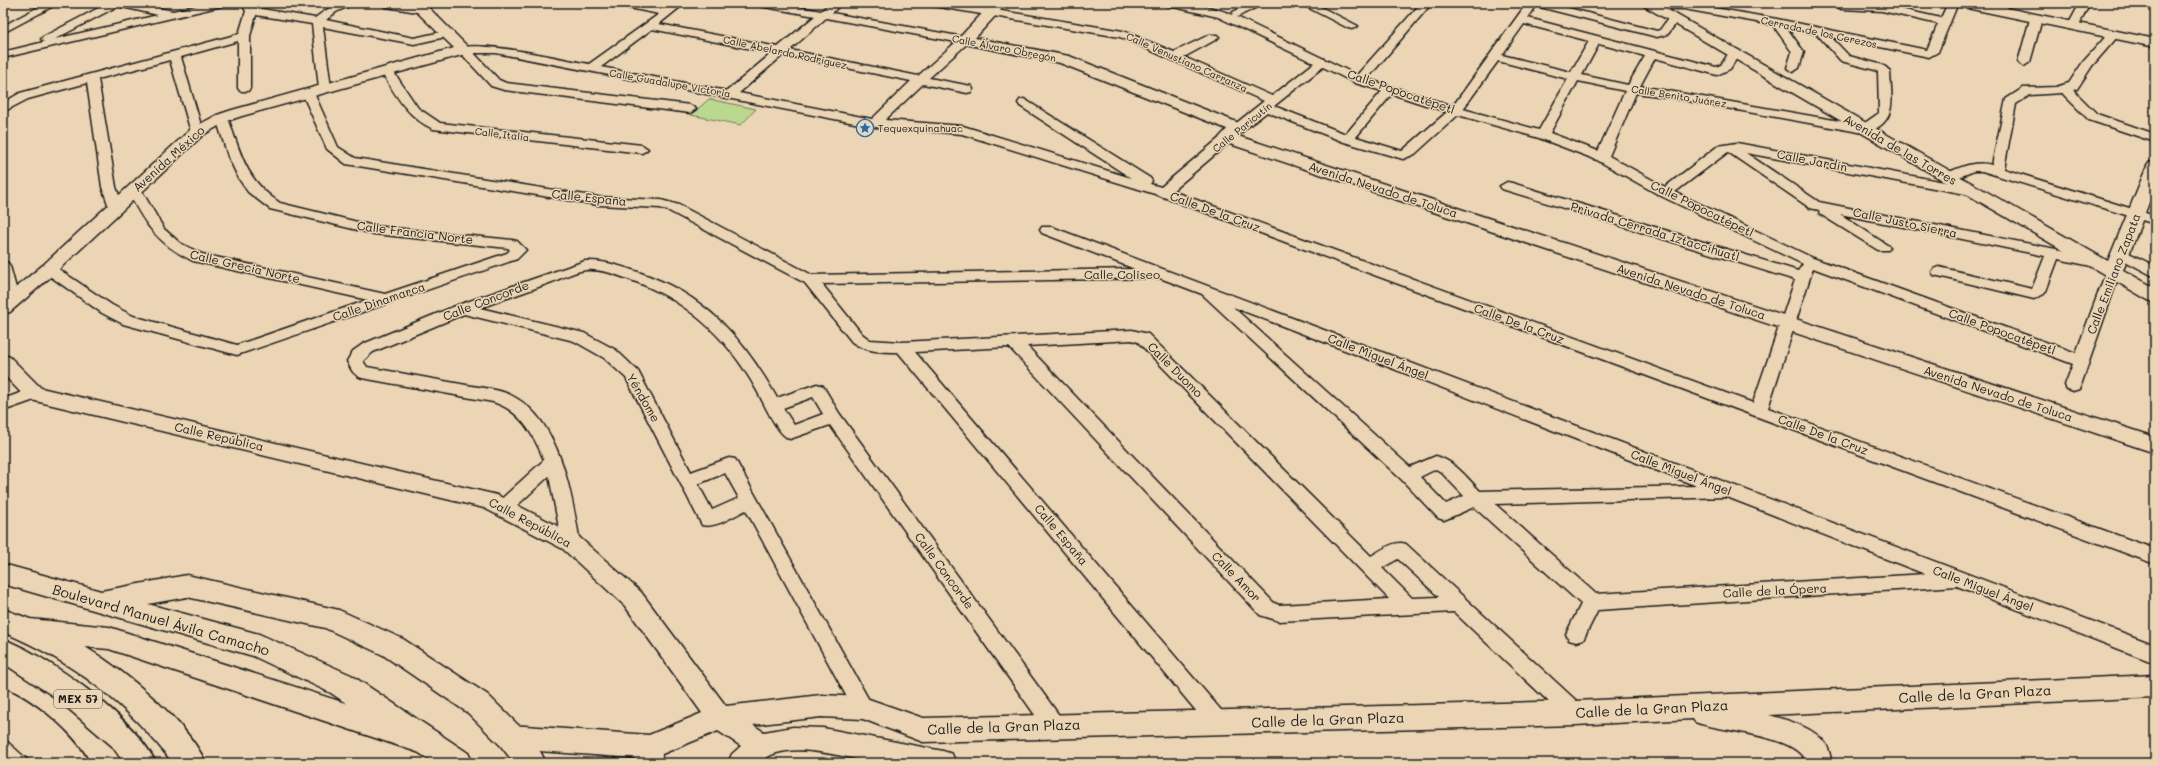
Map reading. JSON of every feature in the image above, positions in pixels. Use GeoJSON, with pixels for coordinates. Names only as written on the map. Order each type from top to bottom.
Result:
{"type":"FeatureCollection","features":[{"type":"Feature","properties":{"kind":"main road","name":"Boulevard Manuel Ávila Camacho"},"geometry":{"type":"LineString","coordinates":[[3,574],[98,602],[259,646],[340,684],[432,744],[458,763]]}},
{"type":"Feature","properties":{"kind":"main road"},"geometry":{"type":"LineString","coordinates":[[98,602],[187,586],[330,618],[393,647],[478,704],[510,737],[530,763]]}},
{"type":"Feature","properties":{"kind":"main road","name":"MEX 57"},"geometry":{"type":"LineString","coordinates":[[3,620],[31,630],[63,646],[113,680],[144,707],[176,742],[191,763]]}},
{"type":"Feature","properties":{"kind":"main road"},"geometry":{"type":"LineString","coordinates":[[31,630],[109,638],[432,744]]}},
{"type":"Feature","properties":{"kind":"main road","name":"MEX 57"},"geometry":{"type":"LineString","coordinates":[[3,651],[18,657],[66,689],[122,736],[141,763]]}},
{"type":"Feature","properties":{"kind":"main road"},"geometry":{"type":"LineString","coordinates":[[3,700],[44,730],[74,763]]}},
{"type":"Feature","properties":{"kind":"main road"},"geometry":{"type":"LineString","coordinates":[[3,718],[54,763]]}},
{"type":"Feature","properties":{"kind":"street"},"geometry":{"type":"LineString","coordinates":[[3,30],[54,3]]}},
{"type":"Feature","properties":{"kind":"street"},"geometry":{"type":"LineString","coordinates":[[26,50],[117,3],[177,15]]}},
{"type":"Feature","properties":{"kind":"street"},"geometry":{"type":"LineString","coordinates":[[3,55],[177,15],[222,3]]}},
{"type":"Feature","properties":{"kind":"street"},"geometry":{"type":"LineString","coordinates":[[317,22],[332,10],[351,3]]}},
{"type":"Feature","properties":{"kind":"street"},"geometry":{"type":"LineString","coordinates":[[386,3],[411,5],[464,50],[495,83],[504,86],[690,109]]}},
{"type":"Feature","properties":{"kind":"street"},"geometry":{"type":"LineString","coordinates":[[619,3],[668,12]]}},
{"type":"Feature","properties":{"kind":"street"},"geometry":{"type":"LineString","coordinates":[[592,68],[680,3]]}},
{"type":"Feature","properties":{"kind":"street","name":"Calle Álvaro Obregón"},"geometry":{"type":"LineString","coordinates":[[759,3],[1064,59],[1233,133]]}},
{"type":"Feature","properties":{"kind":"street"},"geometry":{"type":"LineString","coordinates":[[731,94],[837,3]]}},
{"type":"Feature","properties":{"kind":"street","name":"Calle Venustiano Carranza"},"geometry":{"type":"LineString","coordinates":[[934,3],[996,8],[1123,34],[1270,104],[1348,139],[1403,154],[1410,151],[1456,111]]}},
{"type":"Feature","properties":{"kind":"street","name":"Calle Popocatépetl"},"geometry":{"type":"LineString","coordinates":[[1169,3],[1221,14],[1359,80],[1456,111],[1543,135],[1602,157],[1666,192],[1808,261],[2082,361]]}},
{"type":"Feature","properties":{"kind":"street"},"geometry":{"type":"LineString","coordinates":[[1237,14],[1260,3]]}},
{"type":"Feature","properties":{"kind":"street"},"geometry":{"type":"LineString","coordinates":[[1304,3],[1352,26]]}},
{"type":"Feature","properties":{"kind":"street"},"geometry":{"type":"LineString","coordinates":[[1359,80],[1427,3]]}},
{"type":"Feature","properties":{"kind":"street"},"geometry":{"type":"LineString","coordinates":[[1456,111],[1496,57],[1533,3]]}},
{"type":"Feature","properties":{"kind":"street"},"geometry":{"type":"LineString","coordinates":[[1536,3],[1657,34],[1664,32],[1673,18]]}},
{"type":"Feature","properties":{"kind":"street","name":"Cerrada de los Cerezos"},"geometry":{"type":"LineString","coordinates":[[1649,5],[1681,4],[1777,22],[1929,54],[1932,52],[1953,3]]}},
{"type":"Feature","properties":{"kind":"street"},"geometry":{"type":"LineString","coordinates":[[1962,3],[2003,7],[2036,18],[2073,27],[2155,42]]}},
{"type":"Feature","properties":{"kind":"street"},"geometry":{"type":"LineString","coordinates":[[2073,27],[2085,3]]}},
{"type":"Feature","properties":{"kind":"street","name":"Avenida de las Torres"},"geometry":{"type":"LineString","coordinates":[[1649,5],[1947,178],[2155,296]]}},
{"type":"Feature","properties":{"kind":"street"},"geometry":{"type":"LineString","coordinates":[[1841,6],[1882,8],[1944,22]]}},
{"type":"Feature","properties":{"kind":"street"},"geometry":{"type":"LineString","coordinates":[[244,88],[244,36],[249,7],[414,41],[446,34]]}},
{"type":"Feature","properties":{"kind":"street"},"geometry":{"type":"LineString","coordinates":[[875,123],[965,40],[996,8]]}},
{"type":"Feature","properties":{"kind":"street"},"geometry":{"type":"LineString","coordinates":[[2024,62],[2036,18]]}},
{"type":"Feature","properties":{"kind":"street"},"geometry":{"type":"LineString","coordinates":[[1522,20],[1595,40],[1717,70],[1726,67],[1734,54]]}},
{"type":"Feature","properties":{"kind":"street"},"geometry":{"type":"LineString","coordinates":[[317,22],[325,88]]}},
{"type":"Feature","properties":{"kind":"street"},"geometry":{"type":"LineString","coordinates":[[1777,22],[1798,52],[1793,68]]}},
{"type":"Feature","properties":{"kind":"street","name":"Calle Abelardo Rodríguez"},"geometry":{"type":"LineString","coordinates":[[650,26],[781,50],[919,81],[967,89]]}},
{"type":"Feature","properties":{"kind":"street"},"geometry":{"type":"LineString","coordinates":[[1821,32],[1845,59],[1879,67],[1884,70],[1885,113],[1881,119],[1864,129]]}},
{"type":"Feature","properties":{"kind":"street"},"geometry":{"type":"LineString","coordinates":[[1997,171],[2010,102],[2027,91],[2066,90],[2073,86],[2087,64],[2113,35]]}},
{"type":"Feature","properties":{"kind":"street"},"geometry":{"type":"LineString","coordinates":[[4,108],[24,96],[244,36]]}},
{"type":"Feature","properties":{"kind":"street"},"geometry":{"type":"LineString","coordinates":[[1174,57],[1213,37]]}},
{"type":"Feature","properties":{"kind":"street"},"geometry":{"type":"LineString","coordinates":[[1543,135],[1595,40]]}},
{"type":"Feature","properties":{"kind":"street","name":"Avenida México"},"geometry":{"type":"LineString","coordinates":[[8,304],[135,191],[197,132],[222,118],[464,50]]}},
{"type":"Feature","properties":{"kind":"street","name":"Calle Guadalupe Victoria"},"geometry":{"type":"LineString","coordinates":[[464,50],[496,50],[731,94],[875,123]]}},
{"type":"Feature","properties":{"kind":"street"},"geometry":{"type":"LineString","coordinates":[[1602,157],[1632,89],[1652,54]]}},
{"type":"Feature","properties":{"kind":"street"},"geometry":{"type":"LineString","coordinates":[[175,55],[197,132]]}},
{"type":"Feature","properties":{"kind":"street","name":"Calle Benito Juárez"},"geometry":{"type":"LineString","coordinates":[[1496,57],[1575,77],[1632,89],[1666,93],[1864,129]]}},
{"type":"Feature","properties":{"kind":"street","name":"Calle Paricutín"},"geometry":{"type":"LineString","coordinates":[[1163,192],[1233,133],[1322,62]]}},
{"type":"Feature","properties":{"kind":"street","name":"Calle Italia"},"geometry":{"type":"LineString","coordinates":[[387,71],[417,116],[424,122],[437,126],[642,149]]}},
{"type":"Feature","properties":{"kind":"street"},"geometry":{"type":"LineString","coordinates":[[92,77],[109,187],[116,207]]}},
{"type":"Feature","properties":{"kind":"street"},"geometry":{"type":"LineString","coordinates":[[1348,139],[1389,90]]}},
{"type":"Feature","properties":{"kind":"street"},"geometry":{"type":"LineString","coordinates":[[2066,90],[2087,113],[2093,117],[2155,138]]}},
{"type":"Feature","properties":{"kind":"street","name":"Calle España"},"geometry":{"type":"LineString","coordinates":[[308,93],[333,149],[351,161],[598,201],[661,204],[674,208],[810,280],[857,338],[865,344]]}},
{"type":"Feature","properties":{"kind":"street"},"geometry":{"type":"LineString","coordinates":[[1024,103],[1163,192]]}},
{"type":"Feature","properties":{"kind":"street","name":"Calle Francia Norte"},"geometry":{"type":"LineString","coordinates":[[222,118],[244,178],[261,199],[275,206],[374,230],[512,244],[519,250]]}},
{"type":"Feature","properties":{"kind":"street","name":"Calle De la Cruz"},"geometry":{"type":"LineString","coordinates":[[875,123],[963,130],[1163,192],[2155,557]]}},
{"type":"Feature","properties":{"kind":"street","name":"Avenida Nevado de Toluca"},"geometry":{"type":"LineString","coordinates":[[1233,133],[1788,324],[2155,445]]}},
{"type":"Feature","properties":{"kind":"street"},"geometry":{"type":"LineString","coordinates":[[1666,192],[1723,149],[1729,147]]}},
{"type":"Feature","properties":{"kind":"street","name":"Calle Jardín"},"geometry":{"type":"LineString","coordinates":[[1729,147],[1737,147],[1971,191]]}},
{"type":"Feature","properties":{"kind":"street","name":"Calle Justo Sierra"},"geometry":{"type":"LineString","coordinates":[[1729,147],[1815,204],[2096,262]]}},
{"type":"Feature","properties":{"kind":"street"},"geometry":{"type":"LineString","coordinates":[[1947,178],[1976,166],[1997,171],[2155,220]]}},
{"type":"Feature","properties":{"kind":"street","name":"Calle Emiliano Zapata"},"geometry":{"type":"LineString","coordinates":[[2073,385],[2120,252],[2155,166]]}},
{"type":"Feature","properties":{"kind":"street","name":"Privada Cerrada Iztaccíhuatl"},"geometry":{"type":"LineString","coordinates":[[1507,186],[1803,278]]}},
{"type":"Feature","properties":{"kind":"street","name":"Calle Grecia Norte"},"geometry":{"type":"LineString","coordinates":[[135,191],[157,229],[166,240],[179,250],[198,258],[385,299]]}},
{"type":"Feature","properties":{"kind":"street"},"geometry":{"type":"LineString","coordinates":[[1815,204],[1883,247]]}},
{"type":"Feature","properties":{"kind":"street"},"geometry":{"type":"LineString","coordinates":[[1047,230],[1162,274]]}},
{"type":"Feature","properties":{"kind":"street","name":"Calle Dinamarca"},"geometry":{"type":"LineString","coordinates":[[49,269],[107,309],[128,320],[237,350],[512,256],[519,250]]}},
{"type":"Feature","properties":{"kind":"street"},"geometry":{"type":"LineString","coordinates":[[2120,252],[2155,272]]}},
{"type":"Feature","properties":{"kind":"street"},"geometry":{"type":"LineString","coordinates":[[1939,272],[2034,294],[2039,291],[2053,254]]}},
{"type":"Feature","properties":{"kind":"street"},"geometry":{"type":"LineString","coordinates":[[1758,412],[1808,261]]}},
{"type":"Feature","properties":{"kind":"street","name":"Calle Concorde"},"geometry":{"type":"LineString","coordinates":[[571,544],[564,502],[554,461],[532,422],[511,402],[494,396],[362,372],[358,368],[355,361],[359,355],[368,348],[463,309],[585,265],[596,265],[650,280],[680,296],[707,316],[728,336],[746,359],[772,406],[790,433],[833,417],[1054,725]]}},
{"type":"Feature","properties":{"kind":"street"},"geometry":{"type":"LineString","coordinates":[[3,266],[8,304]]}},
{"type":"Feature","properties":{"kind":"street","name":"Calle Coliseo"},"geometry":{"type":"LineString","coordinates":[[810,280],[1162,274],[1207,291],[1408,475],[1444,513],[1476,498]]}},
{"type":"Feature","properties":{"kind":"street","name":"Calle Miguel Ángel"},"geometry":{"type":"LineString","coordinates":[[1207,291],[1958,580],[2155,654]]}},
{"type":"Feature","properties":{"kind":"street","name":"Yéndome"},"geometry":{"type":"LineString","coordinates":[[463,309],[580,337],[610,354],[632,375],[708,520],[749,501]]}},
{"type":"Feature","properties":{"kind":"street","name":"Calle Duomo"},"geometry":{"type":"LineString","coordinates":[[865,344],[872,346],[902,347],[1132,336],[1143,338],[1406,605]]}},
{"type":"Feature","properties":{"kind":"street","name":"Calle Amor"},"geometry":{"type":"LineString","coordinates":[[1014,342],[1267,609],[1279,613],[1406,605],[1456,604]]}},
{"type":"Feature","properties":{"kind":"street","name":"Calle España"},"geometry":{"type":"LineString","coordinates":[[902,347],[1219,723]]}},
{"type":"Feature","properties":{"kind":"street"},"geometry":{"type":"LineString","coordinates":[[3,362],[34,394],[3,404]]}},
{"type":"Feature","properties":{"kind":"street"},"geometry":{"type":"LineString","coordinates":[[772,406],[817,390],[833,417]]}},
{"type":"Feature","properties":{"kind":"street","name":"Calle República"},"geometry":{"type":"LineString","coordinates":[[34,394],[489,501],[571,544],[633,599],[720,718],[761,744]]}},
{"type":"Feature","properties":{"kind":"street"},"geometry":{"type":"LineString","coordinates":[[503,508],[554,461]]}},
{"type":"Feature","properties":{"kind":"street"},"geometry":{"type":"LineString","coordinates":[[1408,475],[1436,462],[1442,463],[1476,498],[1592,602],[1576,634]]}},
{"type":"Feature","properties":{"kind":"street"},"geometry":{"type":"LineString","coordinates":[[687,481],[729,464],[863,708]]}},
{"type":"Feature","properties":{"kind":"street"},"geometry":{"type":"LineString","coordinates":[[1476,498],[1730,492]]}},
{"type":"Feature","properties":{"kind":"street"},"geometry":{"type":"LineString","coordinates":[[1369,566],[1400,549],[1456,604],[1575,712]]}},
{"type":"Feature","properties":{"kind":"street","name":"Calle de la Ópera"},"geometry":{"type":"LineString","coordinates":[[1592,602],[1958,580]]}},
{"type":"Feature","properties":{"kind":"street","name":"Calle de la Gran Plaza"},"geometry":{"type":"LineString","coordinates":[[510,737],[649,755],[720,718],[821,706],[863,708],[923,730],[1054,725],[1219,723],[1575,712],[2155,686]]}},
{"type":"Feature","properties":{"kind":"street"},"geometry":{"type":"LineString","coordinates":[[1677,708],[1791,733],[1810,745],[1816,752],[1819,763]]}},
{"type":"Feature","properties":{"kind":"street"},"geometry":{"type":"LineString","coordinates":[[741,763],[761,744],[793,740],[823,740],[943,763]]}},
{"type":"Feature","properties":{"kind":"green space"},"geometry":{"type":"Polygon","coordinates":[[[709,99],[756,109],[741,125],[691,115],[709,99]]]}},
{"type":"Feature","properties":{"kind":"place","name":"Tequexquinahuac"},"geometry":{"type":"Point","coordinates":[865,128]}}]}
